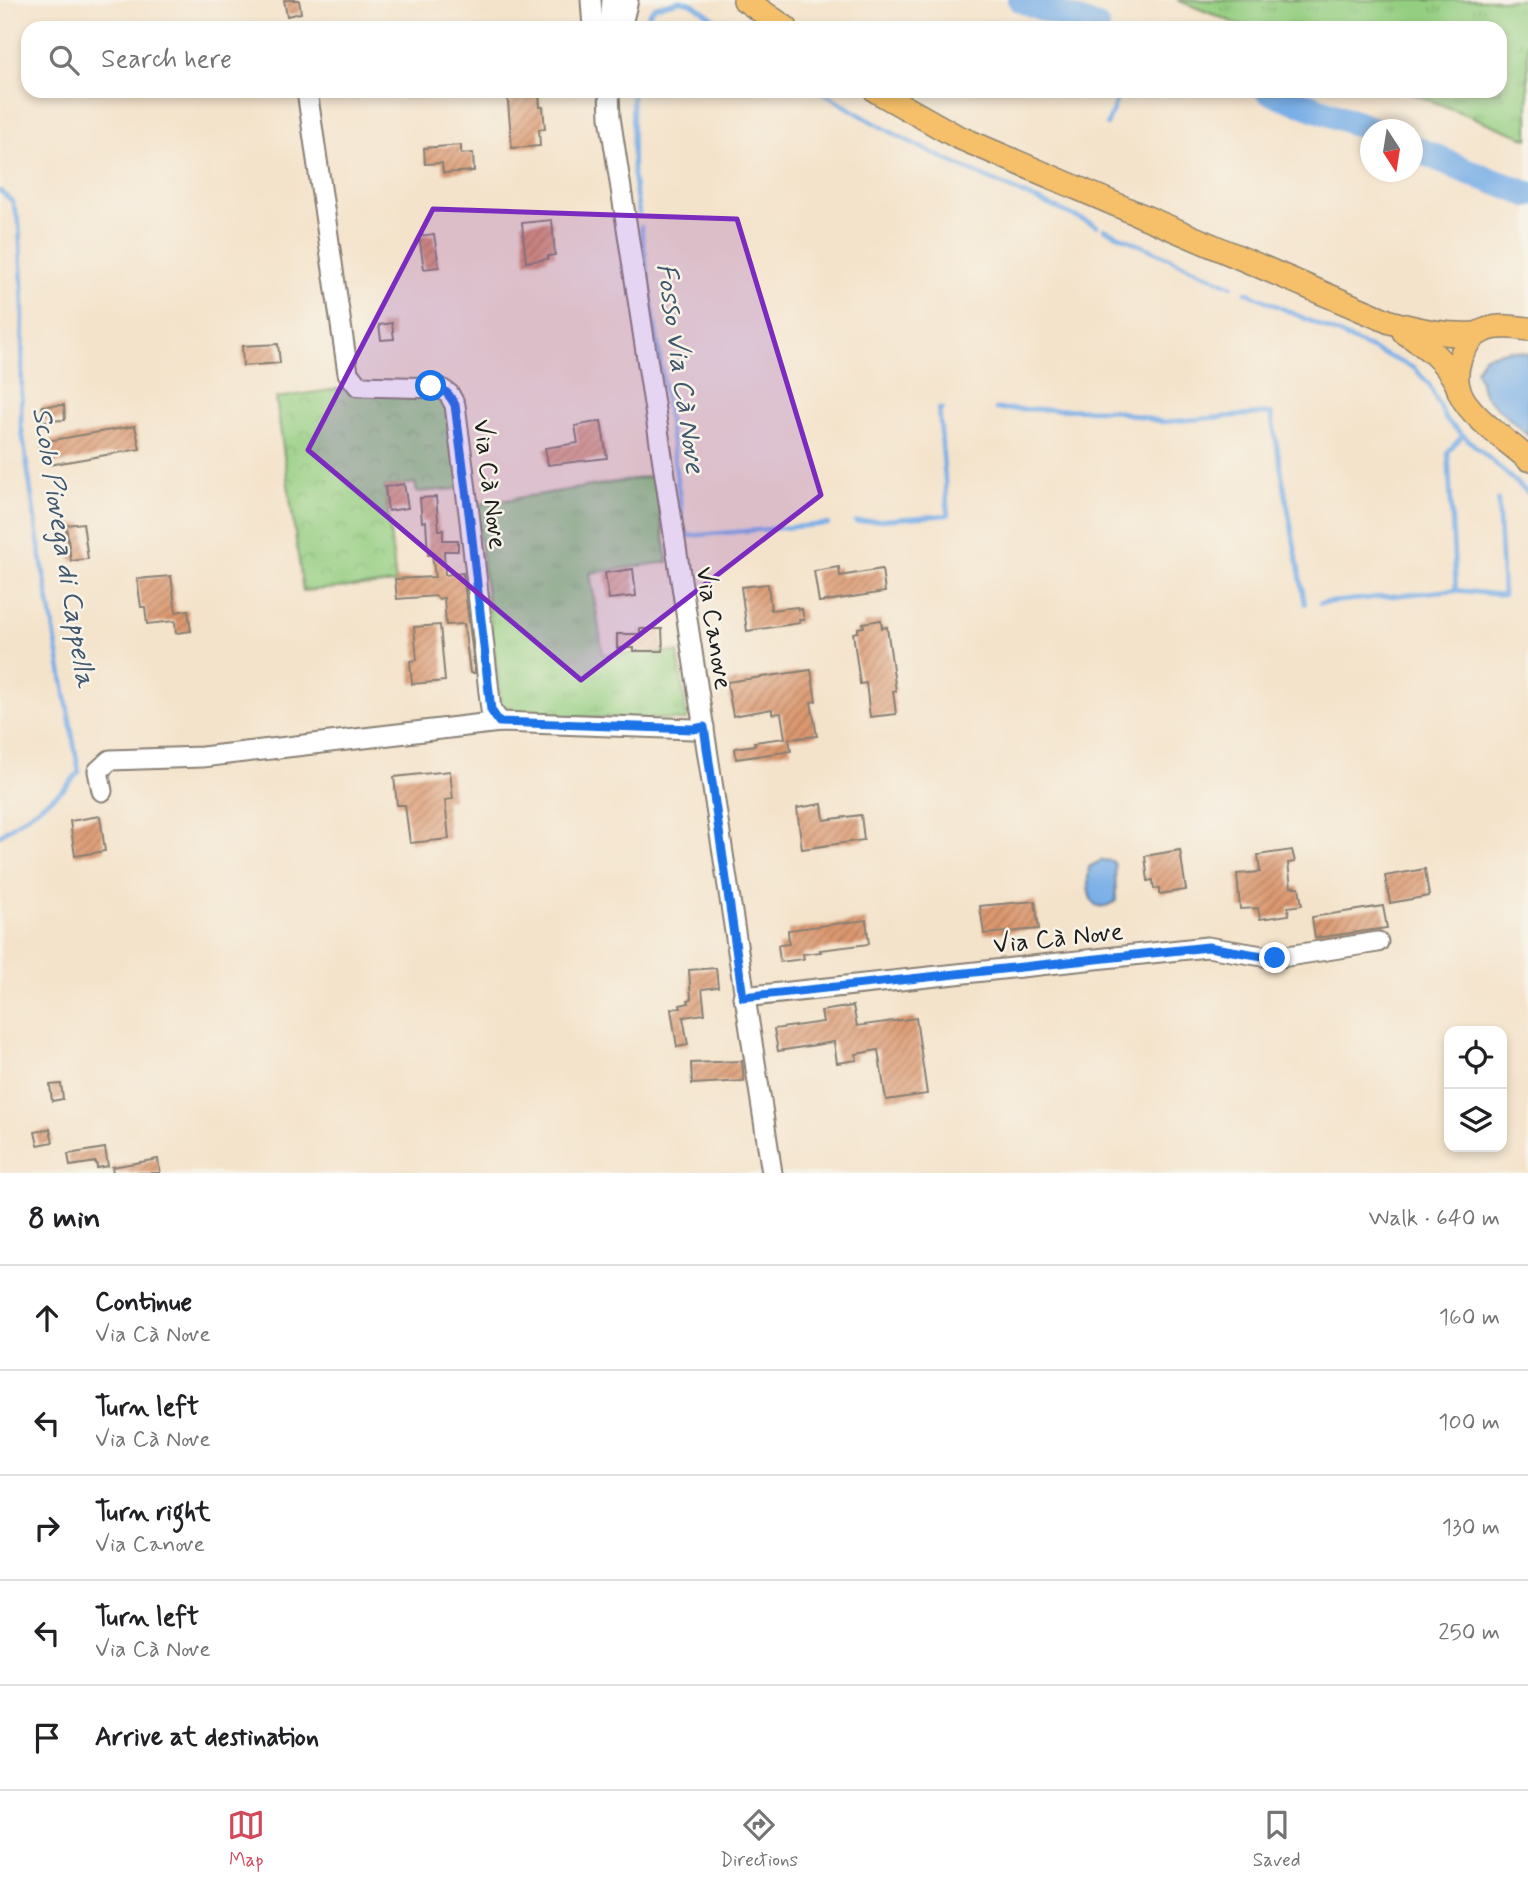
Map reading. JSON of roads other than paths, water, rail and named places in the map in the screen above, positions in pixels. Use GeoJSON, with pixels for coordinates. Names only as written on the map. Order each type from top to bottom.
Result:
{"type":"FeatureCollection","features":[{"type":"Feature","properties":{"kind":"main road"},"geometry":{"type":"LineString","coordinates":[[745,0],[776,21]]}},
{"type":"Feature","properties":{"kind":"main road"},"geometry":{"type":"LineString","coordinates":[[889,98],[956,136],[1390,322],[1453,336],[1477,334]]}},
{"type":"Feature","properties":{"kind":"main road"},"geometry":{"type":"LineString","coordinates":[[1390,322],[1433,351],[1449,368],[1470,408],[1528,459]]}},
{"type":"Feature","properties":{"kind":"main road"},"geometry":{"type":"LineString","coordinates":[[1457,384],[1458,362],[1468,343],[1477,334],[1487,329],[1506,327],[1528,330]]}},
{"type":"Feature","properties":{"kind":"street"},"geometry":{"type":"LineString","coordinates":[[591,0],[592,21]]}},
{"type":"Feature","properties":{"kind":"street"},"geometry":{"type":"LineString","coordinates":[[610,21],[612,0]]}},
{"type":"Feature","properties":{"kind":"street"},"geometry":{"type":"LineString","coordinates":[[623,21],[628,0]]}},
{"type":"Feature","properties":{"kind":"street","name":"Via Cà Nove"},"geometry":{"type":"LineString","coordinates":[[308,98],[348,373],[358,386],[440,388],[449,394],[455,405],[491,710],[499,722]]}},
{"type":"Feature","properties":{"kind":"street"},"geometry":{"type":"LineString","coordinates":[[596,98],[610,185]]}},
{"type":"Feature","properties":{"kind":"street","name":"Via Canove"},"geometry":{"type":"LineString","coordinates":[[609,98],[743,997],[772,1173]]}},
{"type":"Feature","properties":{"kind":"street"},"geometry":{"type":"LineString","coordinates":[[102,791],[98,771],[110,760],[202,757],[499,722],[693,729],[704,727]]}},
{"type":"Feature","properties":{"kind":"street","name":"Via Cà Nove"},"geometry":{"type":"LineString","coordinates":[[743,997],[1208,947],[1275,958],[1378,942]]}},
{"type":"Feature","properties":{"kind":"water"},"geometry":{"type":"Polygon","coordinates":[[[1510,350],[1528,353],[1528,436],[1485,396],[1476,370],[1485,356],[1510,350]]]}},
{"type":"Feature","properties":{"kind":"water"},"geometry":{"type":"Polygon","coordinates":[[[1102,860],[1112,861],[1115,865],[1116,901],[1107,906],[1094,904],[1089,892],[1089,867],[1102,860]]]}},
{"type":"Feature","properties":{"kind":"waterway"},"geometry":{"type":"LineString","coordinates":[[1021,0],[1078,21]]}},
{"type":"Feature","properties":{"kind":"waterway"},"geometry":{"type":"LineString","coordinates":[[647,21],[655,7],[680,1],[691,3],[718,21]]}},
{"type":"Feature","properties":{"kind":"waterway","name":"Fosso Via Cà Nove"},"geometry":{"type":"LineString","coordinates":[[632,98],[633,176],[639,213]]}},
{"type":"Feature","properties":{"kind":"waterway"},"geometry":{"type":"LineString","coordinates":[[833,98],[922,148],[1097,226]]}},
{"type":"Feature","properties":{"kind":"waterway"},"geometry":{"type":"LineString","coordinates":[[1107,125],[1117,98]]}},
{"type":"Feature","properties":{"kind":"waterway"},"geometry":{"type":"LineString","coordinates":[[1287,98],[1360,125]]}},
{"type":"Feature","properties":{"kind":"waterway"},"geometry":{"type":"LineString","coordinates":[[1423,152],[1528,194]]}},
{"type":"Feature","properties":{"kind":"waterway","name":"Scolo Piovega di Cappella"},"geometry":{"type":"LineString","coordinates":[[0,191],[12,201],[19,222],[23,306],[21,424],[39,546],[79,772],[64,789],[0,835]]}},
{"type":"Feature","properties":{"kind":"waterway","name":"Fosso Via Cà Nove"},"geometry":{"type":"LineString","coordinates":[[641,227],[682,514]]}},
{"type":"Feature","properties":{"kind":"waterway"},"geometry":{"type":"LineString","coordinates":[[1104,229],[1232,286]]}},
{"type":"Feature","properties":{"kind":"waterway"},"geometry":{"type":"LineString","coordinates":[[1246,292],[1414,368],[1429,384],[1446,420],[1528,493]]}},
{"type":"Feature","properties":{"kind":"waterway","name":"Fosso Via Cà Nove"},"geometry":{"type":"LineString","coordinates":[[856,522],[948,515],[939,409],[943,409]]}},
{"type":"Feature","properties":{"kind":"waterway","name":"Fosso Via Cà Nove"},"geometry":{"type":"LineString","coordinates":[[996,409],[1111,410],[1163,422],[1271,413],[1305,604]]}},
{"type":"Feature","properties":{"kind":"waterway"},"geometry":{"type":"LineString","coordinates":[[1456,590],[1448,452],[1463,435]]}},
{"type":"Feature","properties":{"kind":"waterway","name":"Fosso Via Cà Nove"},"geometry":{"type":"LineString","coordinates":[[1320,603],[1454,590],[1503,595],[1498,500]]}},
{"type":"Feature","properties":{"kind":"waterway","name":"Fosso Via Cà Nove"},"geometry":{"type":"LineString","coordinates":[[685,531],[688,536],[828,524]]}}]}
